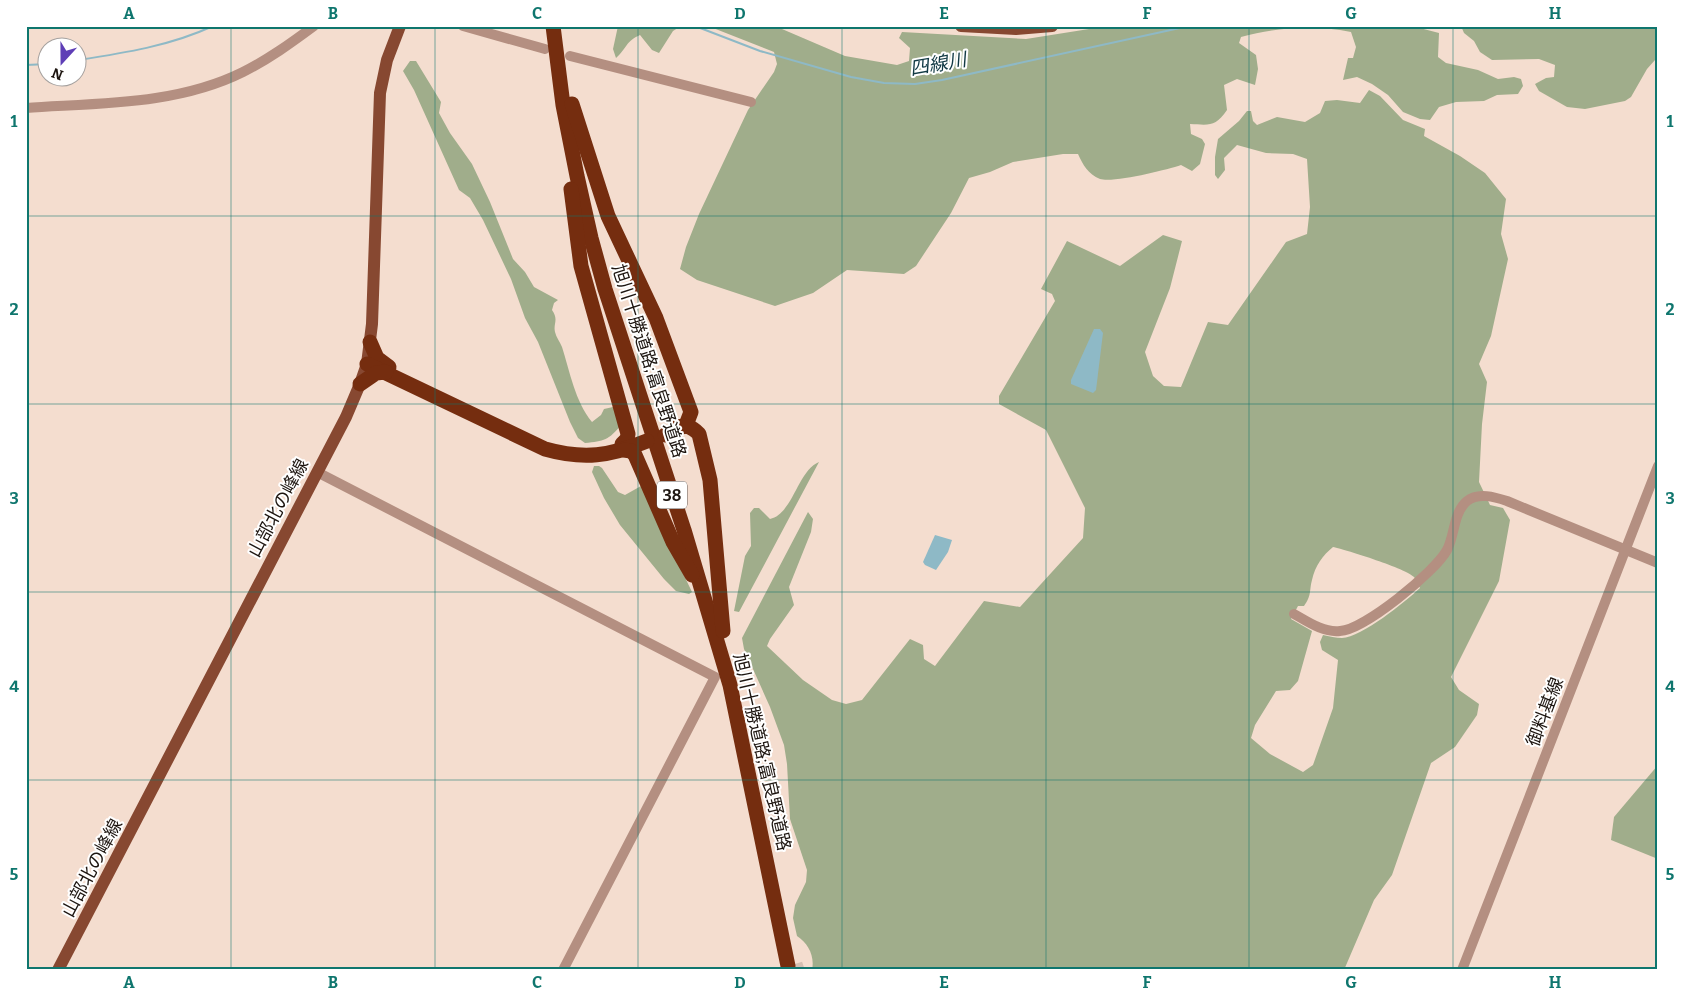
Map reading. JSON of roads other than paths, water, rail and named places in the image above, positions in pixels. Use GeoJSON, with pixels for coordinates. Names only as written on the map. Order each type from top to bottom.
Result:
{"type":"FeatureCollection","features":[{"type":"Feature","properties":{"kind":"highway","name":"旭川十勝道路;富良野道路"},"geometry":{"type":"LineString","coordinates":[[553,26],[567,104],[612,288],[723,630],[754,762],[792,965],[730,686],[704,595],[605,289],[576,176],[567,104],[560,26]]}},
{"type":"Feature","properties":{"kind":"highway"},"geometry":{"type":"LineString","coordinates":[[567,104],[570,184],[582,266],[628,434],[623,447]]}},
{"type":"Feature","properties":{"kind":"highway","name":"38"},"geometry":{"type":"LineString","coordinates":[[567,104],[608,216],[656,318],[687,398],[691,412],[690,419],[686,425],[699,434],[710,480],[723,630]]}},
{"type":"Feature","properties":{"kind":"highway"},"geometry":{"type":"LineString","coordinates":[[370,342],[377,358],[387,369]]}},
{"type":"Feature","properties":{"kind":"highway"},"geometry":{"type":"LineString","coordinates":[[367,361],[387,369],[545,449],[574,456],[604,454],[646,439]]}},
{"type":"Feature","properties":{"kind":"highway"},"geometry":{"type":"LineString","coordinates":[[360,384],[376,373],[387,369]]}},
{"type":"Feature","properties":{"kind":"highway"},"geometry":{"type":"LineString","coordinates":[[664,432],[686,425]]}},
{"type":"Feature","properties":{"kind":"highway"},"geometry":{"type":"LineString","coordinates":[[623,447],[635,455],[673,542],[704,595]]}},
{"type":"Feature","properties":{"kind":"main road","name":"山部北の峰線"},"geometry":{"type":"LineString","coordinates":[[58,970],[346,417],[360,384],[367,361],[372,324],[380,93],[387,60],[400,26]]}},
{"type":"Feature","properties":{"kind":"main road"},"geometry":{"type":"LineString","coordinates":[[961,26],[1016,30],[1052,26]]}},
{"type":"Feature","properties":{"kind":"street"},"geometry":{"type":"LineString","coordinates":[[26,108],[152,98],[198,89],[227,79],[257,65],[284,49],[314,26]]}},
{"type":"Feature","properties":{"kind":"street"},"geometry":{"type":"LineString","coordinates":[[463,26],[545,49]]}},
{"type":"Feature","properties":{"kind":"street"},"geometry":{"type":"LineString","coordinates":[[570,56],[751,102]]}},
{"type":"Feature","properties":{"kind":"street","name":"御料基線"},"geometry":{"type":"LineString","coordinates":[[1462,970],[1658,466]]}},
{"type":"Feature","properties":{"kind":"street"},"geometry":{"type":"LineString","coordinates":[[317,472],[715,677],[563,970]]}},
{"type":"Feature","properties":{"kind":"street"},"geometry":{"type":"LineString","coordinates":[[1294,614],[1320,628],[1330,631],[1340,632],[1358,626],[1410,588],[1438,564],[1447,550],[1465,502],[1471,498],[1478,497],[1487,496],[1507,501],[1658,563]]}},
{"type":"Feature","properties":{"kind":"water"},"geometry":{"type":"Polygon","coordinates":[[[1094,329],[1100,329],[1103,333],[1096,390],[1093,393],[1071,384],[1071,380],[1094,329]]]}},
{"type":"Feature","properties":{"kind":"water"},"geometry":{"type":"Polygon","coordinates":[[[935,535],[952,540],[948,552],[936,570],[925,565],[923,562],[935,535]]]}},
{"type":"Feature","properties":{"kind":"waterway","name":"四線川"},"geometry":{"type":"LineString","coordinates":[[88,58],[164,44],[213,26]]}},
{"type":"Feature","properties":{"kind":"waterway","name":"四線川"},"geometry":{"type":"LineString","coordinates":[[695,26],[760,51],[851,77],[884,83],[915,84],[942,80],[1189,26]]}},
{"type":"Feature","properties":{"kind":"waterway","name":"四線川"},"geometry":{"type":"LineString","coordinates":[[26,65],[38,64]]}},
{"type":"Feature","properties":{"kind":"tunnel"},"geometry":{"type":"LineString","coordinates":[[795,964],[797,970]]}}]}
